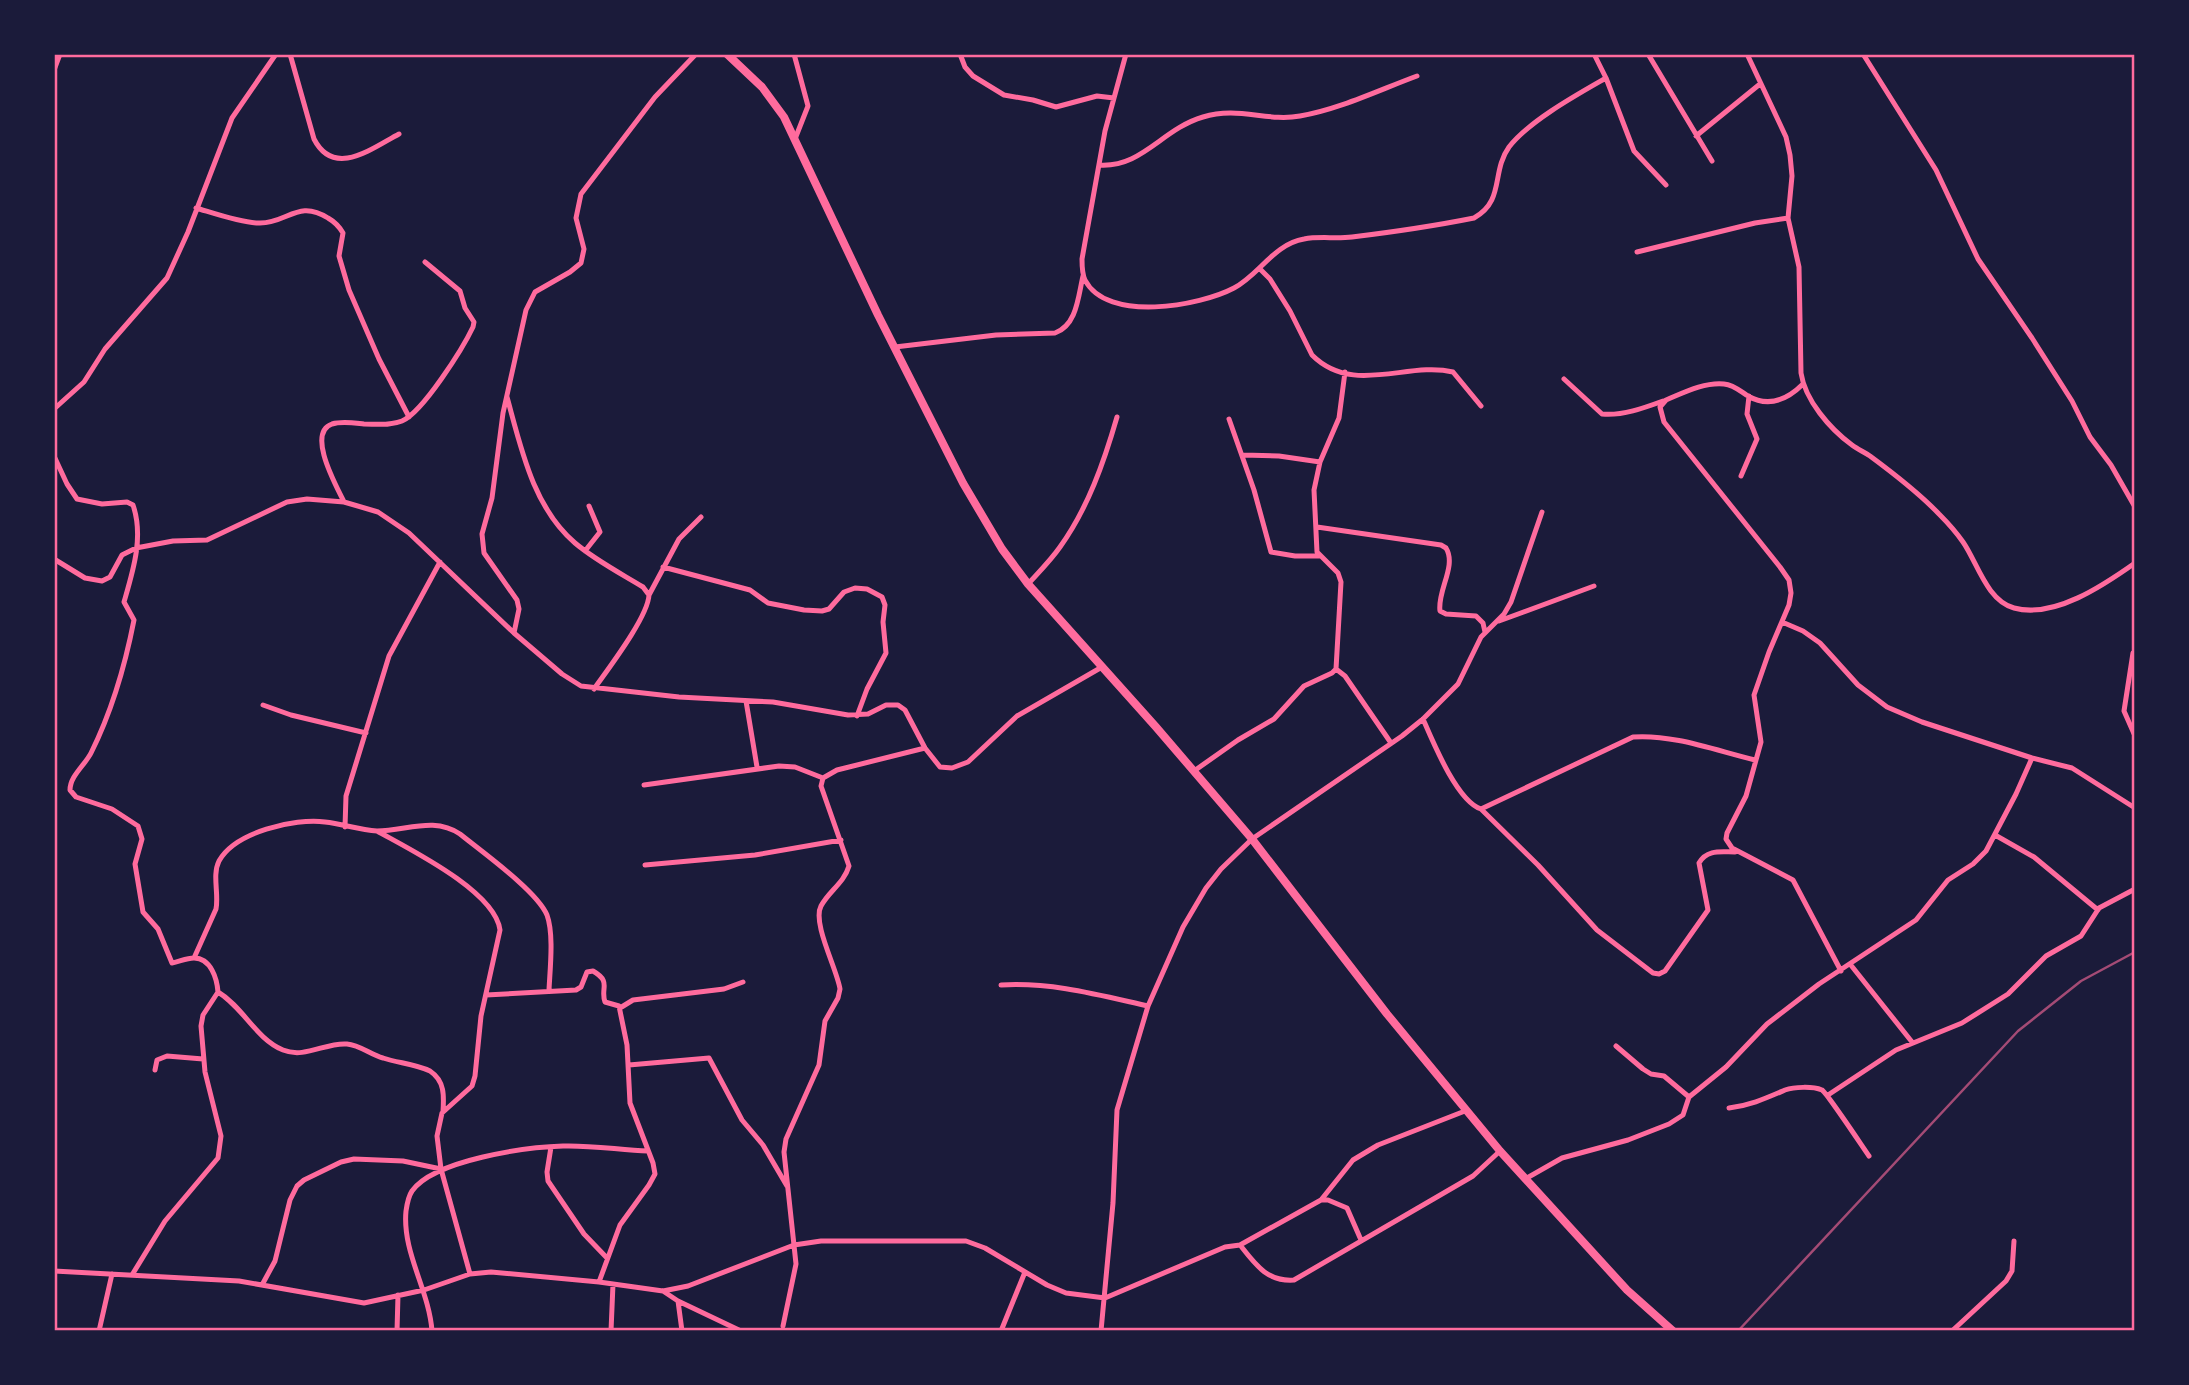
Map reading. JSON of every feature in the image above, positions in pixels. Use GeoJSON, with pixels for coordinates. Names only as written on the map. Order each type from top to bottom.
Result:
{"type":"FeatureCollection","features":[{"type":"Feature","properties":{"kind":"main road"},"geometry":{"type":"LineString","coordinates":[[727,54],[772,99],[795,139],[895,347],[976,506],[1002,549],[1028,584],[1252,839],[1465,1111],[1628,1290],[1663,1327],[1673,1331]]}},
{"type":"Feature","properties":{"kind":"street"},"geometry":{"type":"LineString","coordinates":[[54,70],[60,54]]}},
{"type":"Feature","properties":{"kind":"street"},"geometry":{"type":"LineString","coordinates":[[54,409],[84,382],[105,349],[167,278],[177,260],[232,118],[276,54]]}},
{"type":"Feature","properties":{"kind":"street"},"geometry":{"type":"LineString","coordinates":[[290,54],[314,139],[326,155],[341,160],[370,150],[399,134]]}},
{"type":"Feature","properties":{"kind":"street"},"geometry":{"type":"LineString","coordinates":[[514,634],[519,609],[517,600],[488,561],[482,541],[507,396],[529,301],[542,286],[570,272],[582,259],[584,249],[576,218],[581,194],[655,97],[696,54]]}},
{"type":"Feature","properties":{"kind":"street"},"geometry":{"type":"LineString","coordinates":[[794,54],[808,106],[795,139]]}},
{"type":"Feature","properties":{"kind":"street"},"geometry":{"type":"LineString","coordinates":[[960,54],[965,67],[973,76],[1004,96],[1056,107],[1097,96],[1114,98]]}},
{"type":"Feature","properties":{"kind":"street"},"geometry":{"type":"LineString","coordinates":[[895,347],[985,336],[1055,333],[1069,324],[1083,275],[1082,259],[1098,166],[1126,54]]}},
{"type":"Feature","properties":{"kind":"street"},"geometry":{"type":"LineString","coordinates":[[1594,54],[1634,151],[1666,185]]}},
{"type":"Feature","properties":{"kind":"street"},"geometry":{"type":"LineString","coordinates":[[1648,54],[1712,161]]}},
{"type":"Feature","properties":{"kind":"street"},"geometry":{"type":"LineString","coordinates":[[1747,54],[1786,137],[1790,155],[1793,176],[1788,218],[1799,267],[1803,384],[1815,405],[1841,437],[1916,494],[1952,528],[1992,591],[2008,606],[2028,610],[2068,603],[2096,589],[2135,563]]}},
{"type":"Feature","properties":{"kind":"street"},"geometry":{"type":"LineString","coordinates":[[1863,54],[1936,170],[1978,259],[2032,338],[2071,401],[2090,438],[2135,507]]}},
{"type":"Feature","properties":{"kind":"street"},"geometry":{"type":"LineString","coordinates":[[1098,166],[1112,166],[1136,158],[1167,133],[1201,117],[1223,112],[1298,117],[1326,110],[1417,76]]}},
{"type":"Feature","properties":{"kind":"street"},"geometry":{"type":"LineString","coordinates":[[1083,275],[1091,289],[1110,300],[1132,306],[1209,299],[1234,288],[1260,269],[1283,247],[1305,239],[1350,237],[1474,218],[1491,203],[1509,148],[1538,121],[1606,78]]}},
{"type":"Feature","properties":{"kind":"street"},"geometry":{"type":"LineString","coordinates":[[1696,136],[1760,84]]}},
{"type":"Feature","properties":{"kind":"street"},"geometry":{"type":"LineString","coordinates":[[197,208],[259,224],[271,222],[292,212],[310,210],[322,214],[339,226],[343,236],[339,256],[349,290],[379,359],[409,417]]}},
{"type":"Feature","properties":{"kind":"street"},"geometry":{"type":"LineString","coordinates":[[1637,252],[1755,223],[1788,218]]}},
{"type":"Feature","properties":{"kind":"street"},"geometry":{"type":"LineString","coordinates":[[344,502],[323,452],[326,427],[344,422],[393,423],[409,417],[453,361],[474,324],[464,308],[460,291],[425,262]]}},
{"type":"Feature","properties":{"kind":"street"},"geometry":{"type":"LineString","coordinates":[[1260,269],[1280,294],[1312,355],[1320,363],[1345,372],[1374,377],[1437,370],[1453,372],[1481,406]]}},
{"type":"Feature","properties":{"kind":"street"},"geometry":{"type":"LineString","coordinates":[[1194,771],[1274,719],[1304,686],[1336,669],[1341,582],[1338,573],[1319,556],[1316,547],[1314,490],[1321,462],[1339,418],[1345,372]]}},
{"type":"Feature","properties":{"kind":"street"},"geometry":{"type":"LineString","coordinates":[[1564,379],[1602,414],[1610,415],[1634,410],[1713,384],[1731,385],[1760,401],[1777,401],[1795,392],[1803,384]]}},
{"type":"Feature","properties":{"kind":"street"},"geometry":{"type":"LineString","coordinates":[[507,396],[521,446],[540,496],[563,532],[585,551],[643,587],[649,595]]}},
{"type":"Feature","properties":{"kind":"street"},"geometry":{"type":"LineString","coordinates":[[1741,476],[1757,439],[1747,414],[1749,396]]}},
{"type":"Feature","properties":{"kind":"street"},"geometry":{"type":"LineString","coordinates":[[1665,400],[1660,407],[1664,422],[1785,574],[1791,593],[1789,605],[1754,695],[1761,742],[1746,796],[1727,832],[1728,845],[1793,880],[1841,971]]}},
{"type":"Feature","properties":{"kind":"street"},"geometry":{"type":"LineString","coordinates":[[1028,584],[1060,547],[1088,498],[1105,459],[1117,417]]}},
{"type":"Feature","properties":{"kind":"street"},"geometry":{"type":"LineString","coordinates":[[1229,419],[1243,454],[1271,552],[1278,555],[1319,556]]}},
{"type":"Feature","properties":{"kind":"street"},"geometry":{"type":"LineString","coordinates":[[1243,454],[1321,462]]}},
{"type":"Feature","properties":{"kind":"street"},"geometry":{"type":"LineString","coordinates":[[54,456],[77,499],[102,504],[127,502],[133,505],[137,532],[133,574],[124,602],[134,620],[123,670],[114,701],[93,750],[74,777],[70,790],[76,797],[113,809],[138,826],[142,839],[135,864],[143,912],[158,929],[172,963],[200,959],[210,966],[218,983],[218,992],[203,1015],[201,1026],[203,1059],[221,1136],[218,1158],[165,1221],[132,1275]]}},
{"type":"Feature","properties":{"kind":"street"},"geometry":{"type":"LineString","coordinates":[[54,559],[85,578],[102,581],[110,577],[122,555],[136,548],[173,541],[207,540],[287,502],[307,499],[344,502],[393,521],[440,562],[514,634],[571,681],[581,686],[773,702],[857,716],[876,712],[886,705],[898,705],[905,710],[925,748],[940,767],[952,768],[968,762],[1017,716],[1102,667]]}},
{"type":"Feature","properties":{"kind":"street"},"geometry":{"type":"LineString","coordinates":[[585,551],[600,532],[589,506]]}},
{"type":"Feature","properties":{"kind":"street"},"geometry":{"type":"LineString","coordinates":[[1499,621],[1511,602],[1542,512]]}},
{"type":"Feature","properties":{"kind":"street"},"geometry":{"type":"LineString","coordinates":[[594,689],[647,606],[649,595],[679,539],[701,517]]}},
{"type":"Feature","properties":{"kind":"street"},"geometry":{"type":"LineString","coordinates":[[1317,527],[1393,537],[1446,548],[1450,560],[1439,601],[1440,611],[1446,614],[1476,616],[1485,632]]}},
{"type":"Feature","properties":{"kind":"street"},"geometry":{"type":"LineString","coordinates":[[345,827],[346,796],[389,656],[440,562]]}},
{"type":"Feature","properties":{"kind":"street"},"geometry":{"type":"LineString","coordinates":[[663,566],[750,590],[768,603],[804,610],[829,609],[844,592],[855,588],[867,589],[882,597],[885,605],[883,622],[886,653],[857,716]]}},
{"type":"Feature","properties":{"kind":"street"},"geometry":{"type":"LineString","coordinates":[[1101,1331],[1113,1203],[1117,1110],[1148,1006],[1194,908],[1221,869],[1252,839],[1342,779],[1423,719],[1458,684],[1485,632],[1499,621],[1594,586]]}},
{"type":"Feature","properties":{"kind":"street"},"geometry":{"type":"LineString","coordinates":[[1782,622],[1803,631],[1820,643],[1858,685],[1887,707],[1922,722],[2032,758],[2072,768],[2135,808]]}},
{"type":"Feature","properties":{"kind":"street"},"geometry":{"type":"LineString","coordinates":[[2133,653],[2124,711],[2135,736]]}},
{"type":"Feature","properties":{"kind":"street"},"geometry":{"type":"LineString","coordinates":[[1336,669],[1345,676],[1391,743]]}},
{"type":"Feature","properties":{"kind":"street"},"geometry":{"type":"LineString","coordinates":[[746,701],[757,767]]}},
{"type":"Feature","properties":{"kind":"street"},"geometry":{"type":"LineString","coordinates":[[263,705],[291,715],[366,733]]}},
{"type":"Feature","properties":{"kind":"street"},"geometry":{"type":"LineString","coordinates":[[1423,719],[1437,750],[1462,792],[1475,807],[1481,809],[1538,864],[1597,930],[1653,973],[1665,971],[1708,911],[1699,863],[1704,856],[1712,852],[1738,852]]}},
{"type":"Feature","properties":{"kind":"street"},"geometry":{"type":"LineString","coordinates":[[1481,809],[1633,737],[1678,741],[1755,760]]}},
{"type":"Feature","properties":{"kind":"street"},"geometry":{"type":"LineString","coordinates":[[823,778],[837,770],[925,748]]}},
{"type":"Feature","properties":{"kind":"street"},"geometry":{"type":"LineString","coordinates":[[1525,1179],[1562,1158],[1628,1140],[1669,1124],[1683,1115],[1689,1097],[1726,1067],[1767,1024],[1819,984],[1916,920],[1948,880],[1973,864],[1986,851],[2032,758]]}},
{"type":"Feature","properties":{"kind":"street"},"geometry":{"type":"LineString","coordinates":[[643,785],[757,767],[794,767],[823,778]]}},
{"type":"Feature","properties":{"kind":"street"},"geometry":{"type":"LineString","coordinates":[[783,1326],[796,1264],[786,1139],[819,1065],[825,1021],[840,989],[821,930],[819,911],[822,903],[839,886],[848,872],[849,860],[822,792],[823,778]]}},
{"type":"Feature","properties":{"kind":"street"},"geometry":{"type":"LineString","coordinates":[[194,958],[216,909],[216,869],[220,860],[250,835],[294,822],[327,822],[377,831],[436,824],[449,826],[523,885],[542,905],[550,928],[549,990]]}},
{"type":"Feature","properties":{"kind":"street"},"geometry":{"type":"LineString","coordinates":[[377,831],[438,865],[464,885],[494,914],[500,930],[486,995],[472,1086],[443,1114]]}},
{"type":"Feature","properties":{"kind":"street"},"geometry":{"type":"LineString","coordinates":[[1995,835],[2034,857],[2098,910]]}},
{"type":"Feature","properties":{"kind":"street"},"geometry":{"type":"LineString","coordinates":[[645,865],[755,855],[841,840]]}},
{"type":"Feature","properties":{"kind":"street"},"geometry":{"type":"LineString","coordinates":[[1828,1095],[1896,1050],[1962,1023],[2008,994],[2046,956],[2081,936],[2098,910],[2135,889]]}},
{"type":"Feature","properties":{"kind":"street"},"geometry":{"type":"LineString","coordinates":[[1850,964],[1912,1042]]}},
{"type":"Feature","properties":{"kind":"street"},"geometry":{"type":"LineString","coordinates":[[486,995],[576,990],[587,972],[593,971],[604,980],[605,1002],[617,1004],[620,1008],[629,1065],[630,1103],[654,1169],[653,1178],[621,1225],[599,1282]]}},
{"type":"Feature","properties":{"kind":"street"},"geometry":{"type":"LineString","coordinates":[[620,1008],[633,1000],[720,990],[743,982]]}},
{"type":"Feature","properties":{"kind":"street"},"geometry":{"type":"LineString","coordinates":[[1001,985],[1027,983],[1054,986],[1148,1006]]}},
{"type":"Feature","properties":{"kind":"street"},"geometry":{"type":"LineString","coordinates":[[218,992],[282,1050],[291,1053],[346,1044],[356,1045],[382,1058],[430,1071],[440,1081],[443,1114],[437,1136],[441,1169],[470,1274]]}},
{"type":"Feature","properties":{"kind":"street"},"geometry":{"type":"LineString","coordinates":[[1616,1046],[1643,1069],[1651,1074],[1664,1076],[1689,1097]]}},
{"type":"Feature","properties":{"kind":"street"},"geometry":{"type":"LineString","coordinates":[[155,1070],[157,1060],[164,1056],[203,1059]]}},
{"type":"Feature","properties":{"kind":"street"},"geometry":{"type":"LineString","coordinates":[[629,1065],[709,1058],[742,1120],[762,1145],[790,1190]]}},
{"type":"Feature","properties":{"kind":"street"},"geometry":{"type":"LineString","coordinates":[[1728,1108],[1753,1105],[1794,1088],[1816,1088],[1828,1095],[1869,1156]]}},
{"type":"Feature","properties":{"kind":"street"},"geometry":{"type":"LineString","coordinates":[[54,1271],[240,1281],[355,1303],[424,1290],[470,1274],[491,1272],[663,1291],[688,1286],[794,1245],[821,1241],[966,1241],[985,1248],[1066,1293],[1105,1298],[1225,1247],[1240,1245],[1321,1200],[1353,1160],[1378,1145],[1465,1111]]}},
{"type":"Feature","properties":{"kind":"street"},"geometry":{"type":"LineString","coordinates":[[432,1331],[424,1290],[410,1252],[406,1214],[411,1192],[416,1186],[441,1169],[512,1151],[575,1146],[648,1151]]}},
{"type":"Feature","properties":{"kind":"street"},"geometry":{"type":"LineString","coordinates":[[551,1147],[548,1181],[584,1234],[607,1258]]}},
{"type":"Feature","properties":{"kind":"street"},"geometry":{"type":"LineString","coordinates":[[1240,1245],[1259,1269],[1271,1277],[1283,1281],[1294,1280],[1473,1176],[1500,1151]]}},
{"type":"Feature","properties":{"kind":"street"},"geometry":{"type":"LineString","coordinates":[[262,1285],[275,1261],[293,1192],[304,1180],[337,1163],[354,1159],[403,1161],[441,1169]]}},
{"type":"Feature","properties":{"kind":"street"},"geometry":{"type":"LineString","coordinates":[[1321,1200],[1347,1208],[1361,1240]]}},
{"type":"Feature","properties":{"kind":"street"},"geometry":{"type":"LineString","coordinates":[[1952,1331],[2006,1281],[2012,1271],[2014,1241]]}},
{"type":"Feature","properties":{"kind":"street"},"geometry":{"type":"LineString","coordinates":[[1002,1331],[1025,1272]]}},
{"type":"Feature","properties":{"kind":"street"},"geometry":{"type":"LineString","coordinates":[[99,1331],[112,1274]]}},
{"type":"Feature","properties":{"kind":"street"},"geometry":{"type":"LineString","coordinates":[[611,1331],[613,1284]]}},
{"type":"Feature","properties":{"kind":"street"},"geometry":{"type":"LineString","coordinates":[[663,1291],[741,1331]]}},
{"type":"Feature","properties":{"kind":"street"},"geometry":{"type":"LineString","coordinates":[[397,1331],[398,1295]]}},
{"type":"Feature","properties":{"kind":"street"},"geometry":{"type":"LineString","coordinates":[[678,1301],[682,1331]]}},
{"type":"Feature","properties":{"kind":"railway"},"geometry":{"type":"LineString","coordinates":[[1738,1331],[2018,1031],[2081,981],[2135,952]]}}]}
